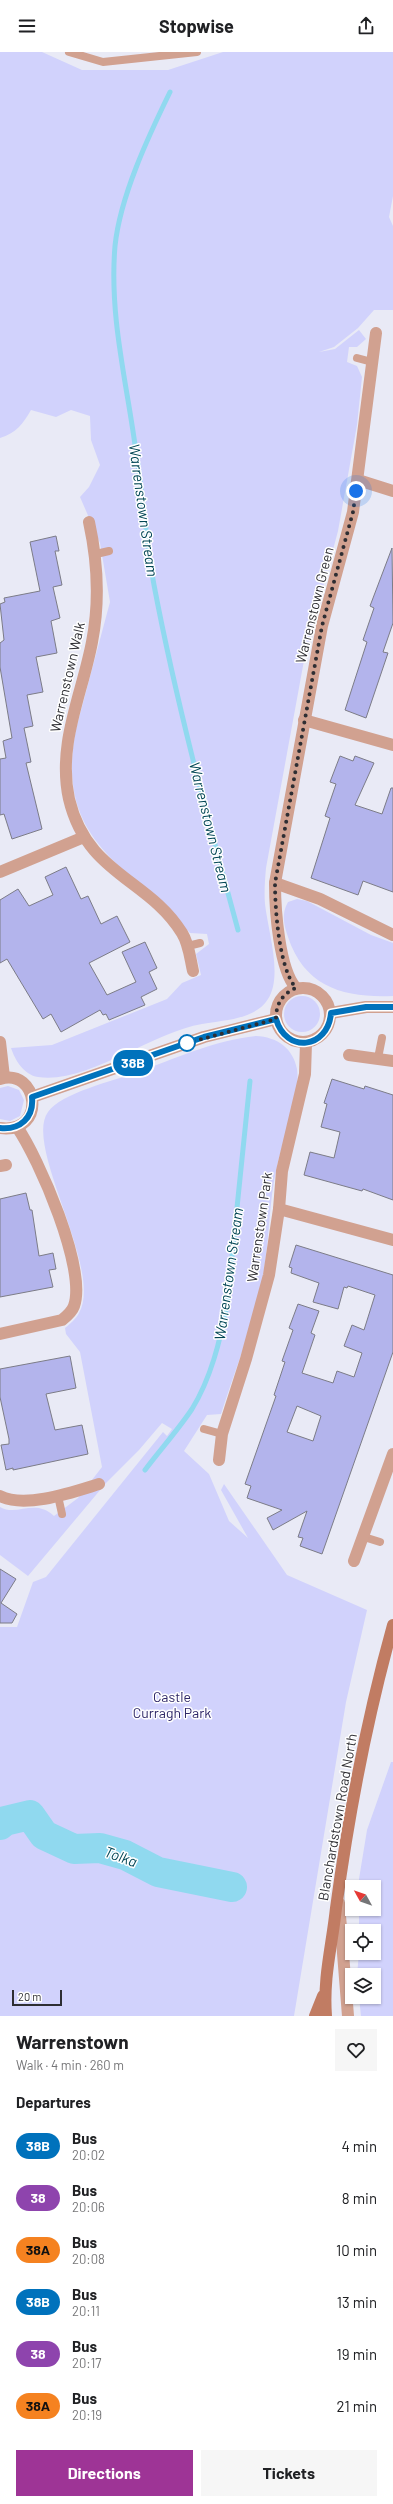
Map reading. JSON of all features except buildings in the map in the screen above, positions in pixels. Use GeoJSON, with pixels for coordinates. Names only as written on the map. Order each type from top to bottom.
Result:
{"type":"FeatureCollection","features":[{"type":"Feature","properties":{"kind":"main road","name":"Blanchardstown Road North"},"geometry":{"type":"LineString","coordinates":[[326,2016],[324,1994],[338,1888],[360,1760],[393,1625]]}},
{"type":"Feature","properties":{"kind":"main road"},"geometry":{"type":"LineString","coordinates":[[315,2016],[324,1994]]}},
{"type":"Feature","properties":{"kind":"street","name":"Warrenstown Green"},"geometry":{"type":"LineString","coordinates":[[296,988],[287,969],[277,926],[275,883],[322,624],[353,512],[376,333]]}},
{"type":"Feature","properties":{"kind":"street"},"geometry":{"type":"LineString","coordinates":[[358,480],[393,491]]}},
{"type":"Feature","properties":{"kind":"street","name":"Warrenstown Walk"},"geometry":{"type":"LineString","coordinates":[[89,522],[96,554],[98,582],[97,618],[89,657],[71,723],[66,755],[65,772],[70,802],[84,837],[107,865],[175,922],[188,946],[193,971]]}},
{"type":"Feature","properties":{"kind":"street"},"geometry":{"type":"LineString","coordinates":[[304,720],[393,745]]}},
{"type":"Feature","properties":{"kind":"street"},"geometry":{"type":"LineString","coordinates":[[0,872],[84,837]]}},
{"type":"Feature","properties":{"kind":"street"},"geometry":{"type":"LineString","coordinates":[[275,883],[320,899],[393,936]]}},
{"type":"Feature","properties":{"kind":"street"},"geometry":{"type":"LineString","coordinates":[[296,988],[306,988],[319,993],[328,1004],[331,1013],[330,1021],[322,1036],[306,1042],[298,1042],[286,1037],[278,1027],[276,1019],[278,1003],[289,992],[296,988]]}},
{"type":"Feature","properties":{"kind":"street"},"geometry":{"type":"LineString","coordinates":[[331,1013],[366,1007],[393,1007]]}},
{"type":"Feature","properties":{"kind":"street"},"geometry":{"type":"LineString","coordinates":[[32,1097],[204,1037],[276,1019]]}},
{"type":"Feature","properties":{"kind":"street"},"geometry":{"type":"LineString","coordinates":[[0,1042],[2,1078],[12,1078],[25,1084],[32,1097],[32,1112],[23,1123],[17,1127],[0,1128]]}},
{"type":"Feature","properties":{"kind":"street","name":"Warrenstown Park"},"geometry":{"type":"LineString","coordinates":[[219,1460],[222,1434],[246,1359],[269,1275],[279,1209],[282,1171],[305,1074],[306,1042]]}},
{"type":"Feature","properties":{"kind":"street"},"geometry":{"type":"LineString","coordinates":[[349,1055],[393,1061]]}},
{"type":"Feature","properties":{"kind":"street"},"geometry":{"type":"LineString","coordinates":[[0,1334],[62,1320],[70,1313],[75,1300],[72,1267],[54,1202],[38,1162],[17,1127]]}},
{"type":"Feature","properties":{"kind":"street"},"geometry":{"type":"LineString","coordinates":[[279,1209],[393,1240]]}},
{"type":"Feature","properties":{"kind":"street"},"geometry":{"type":"LineString","coordinates":[[354,1562],[393,1454]]}},
{"type":"Feature","properties":{"kind":"street"},"geometry":{"type":"LineString","coordinates":[[3,1498],[16,1501],[58,1496],[99,1484]]}},
{"type":"Feature","properties":{"kind":"street"},"geometry":{"type":"LineString","coordinates":[[338,1888],[348,2016]]}},
{"type":"Feature","properties":{"kind":"lane"},"geometry":{"type":"LineString","coordinates":[[69,52],[103,62],[197,52]]}},
{"type":"Feature","properties":{"kind":"lane"},"geometry":{"type":"LineString","coordinates":[[357,358],[372,362]]}},
{"type":"Feature","properties":{"kind":"lane"},"geometry":{"type":"LineString","coordinates":[[96,554],[109,550]]}},
{"type":"Feature","properties":{"kind":"lane"},"geometry":{"type":"LineString","coordinates":[[188,946],[200,943]]}},
{"type":"Feature","properties":{"kind":"lane"},"geometry":{"type":"LineString","coordinates":[[378,1058],[382,1038]]}},
{"type":"Feature","properties":{"kind":"lane"},"geometry":{"type":"LineString","coordinates":[[204,1428],[222,1434]]}},
{"type":"Feature","properties":{"kind":"lane"},"geometry":{"type":"LineString","coordinates":[[58,1496],[62,1514]]}},
{"type":"Feature","properties":{"kind":"lane"},"geometry":{"type":"LineString","coordinates":[[364,1537],[380,1542]]}},
{"type":"Feature","properties":{"kind":"green space"},"geometry":{"type":"Polygon","coordinates":[[[0,52],[42,52],[82,70],[168,70],[223,52],[393,52],[393,196],[389,217],[393,226],[393,310],[374,310],[358,328],[334,347],[319,352],[335,349],[359,330],[366,339],[357,347],[349,347],[347,362],[357,366],[362,377],[357,425],[338,531],[305,655],[266,868],[265,904],[274,966],[272,989],[268,999],[262,1006],[247,1015],[183,1029],[98,1066],[77,1073],[57,1077],[38,1077],[28,1073],[18,1062],[11,1048],[52,1045],[167,999],[182,983],[201,975],[196,954],[209,944],[207,934],[190,933],[101,847],[86,825],[76,799],[72,768],[76,729],[110,602],[100,543],[80,497],[89,487],[100,465],[91,440],[90,416],[71,410],[56,417],[31,410],[25,420],[15,431],[0,438],[0,52]]]}},
{"type":"Feature","properties":{"kind":"green space"},"geometry":{"type":"Polygon","coordinates":[[[297,899],[307,901],[371,935],[393,943],[393,996],[359,995],[343,992],[316,979],[305,968],[295,954],[285,928],[284,920],[284,911],[288,902],[297,899]]]}},
{"type":"Feature","properties":{"kind":"green space"},"geometry":{"type":"Polygon","coordinates":[[[306,996],[315,1001],[319,1007],[319,1021],[315,1027],[306,1032],[298,1032],[289,1027],[285,1021],[284,1010],[289,1001],[295,997],[306,996]]]}},
{"type":"Feature","properties":{"kind":"green space","name":"Castle Curragh Park"},"geometry":{"type":"Polygon","coordinates":[[[256,1036],[277,1041],[292,1055],[297,1069],[294,1105],[279,1156],[274,1181],[265,1267],[249,1331],[221,1414],[207,1415],[184,1451],[209,1474],[229,1521],[248,1538],[221,1490],[224,1484],[287,1575],[367,1610],[346,1702],[294,2016],[0,2016],[0,1627],[17,1627],[33,1582],[46,1577],[163,1432],[167,1436],[172,1429],[162,1423],[139,1450],[106,1483],[28,1576],[0,1555],[0,1507],[6,1510],[40,1508],[54,1516],[78,1498],[102,1467],[80,1352],[66,1334],[65,1328],[79,1313],[84,1293],[81,1268],[74,1239],[53,1179],[46,1152],[43,1129],[48,1112],[55,1105],[75,1093],[210,1046],[241,1038],[256,1036]]]}},
{"type":"Feature","properties":{"kind":"green space"},"geometry":{"type":"Polygon","coordinates":[[[8,1086],[19,1090],[24,1100],[20,1116],[10,1121],[0,1119],[0,1088],[8,1086]]]}},
{"type":"Feature","properties":{"kind":"green space"},"geometry":{"type":"Polygon","coordinates":[[[391,1762],[393,1762],[393,2016],[361,2016],[360,2004],[381,2004],[381,1968],[358,1968],[358,1960],[381,1960],[381,1924],[359,1924],[359,1916],[381,1916],[381,1880],[359,1880],[367,1830],[391,1762]]]}},
{"type":"Feature","properties":{"kind":"waterway","name":"Warrenstown Stream"},"geometry":{"type":"LineString","coordinates":[[170,92],[144,148],[123,208],[115,246],[114,298],[120,350],[154,585],[182,715],[238,930]]}},
{"type":"Feature","properties":{"kind":"waterway","name":"Warrenstown Stream"},"geometry":{"type":"LineString","coordinates":[[145,1470],[192,1409],[210,1372],[218,1346],[227,1305],[250,1081]]}},
{"type":"Feature","properties":{"kind":"waterway","name":"Tolka"},"geometry":{"type":"LineString","coordinates":[[0,1825],[5,1821],[30,1815],[44,1835],[74,1849],[100,1848],[125,1855],[158,1872],[232,1887]]}},
{"type":"Feature","properties":{"kind":"bus line","name":"38B"},"geometry":{"type":"LineString","coordinates":[[0,1128],[8,1129],[17,1127],[23,1123],[32,1112],[32,1097],[66,1087],[204,1037],[242,1029],[276,1019],[278,1027],[283,1034],[298,1042],[306,1042],[322,1036],[327,1029],[331,1013],[366,1007],[393,1007]]}},
{"type":"Feature","properties":{"kind":"route"},"geometry":{"type":"LineString","coordinates":[[187,1043],[204,1037],[242,1029],[276,1019],[278,1003],[289,992],[296,988],[290,979],[277,926],[275,883],[310,683],[322,626],[353,512],[356,491]]}}]}
